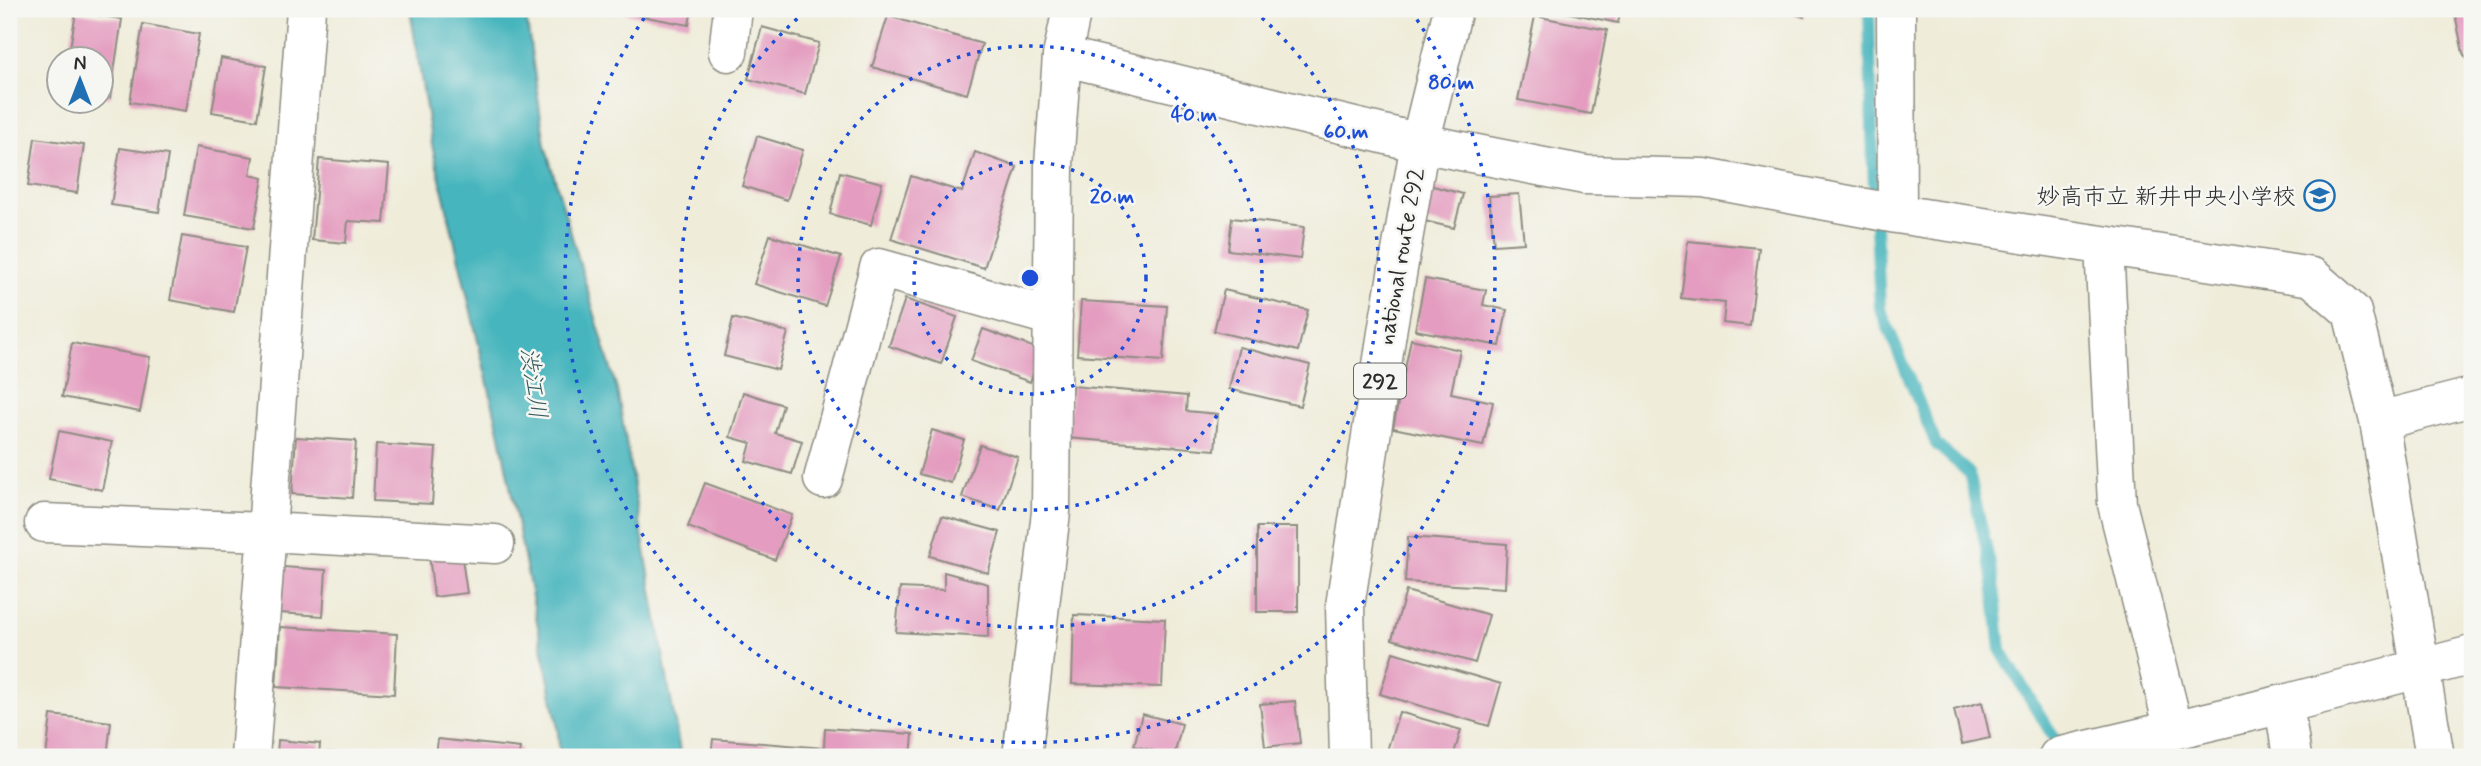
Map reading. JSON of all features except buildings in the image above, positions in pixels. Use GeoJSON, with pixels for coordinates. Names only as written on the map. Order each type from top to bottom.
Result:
{"type":"FeatureCollection","features":[{"type":"Feature","properties":{"kind":"main road"},"geometry":{"type":"LineString","coordinates":[[250,757],[306,9]]}},
{"type":"Feature","properties":{"kind":"main road"},"geometry":{"type":"LineString","coordinates":[[728,52],[733,9]]}},
{"type":"Feature","properties":{"kind":"main road"},"geometry":{"type":"LineString","coordinates":[[1021,757],[1051,512],[1055,165],[1062,56],[1072,9]]}},
{"type":"Feature","properties":{"kind":"main road","name":"national route 292"},"geometry":{"type":"LineString","coordinates":[[1349,757],[1345,606],[1388,326],[1420,143],[1453,9]]}},
{"type":"Feature","properties":{"kind":"main road"},"geometry":{"type":"LineString","coordinates":[[1896,9],[1897,214]]}},
{"type":"Feature","properties":{"kind":"main road"},"geometry":{"type":"LineString","coordinates":[[1062,56],[1420,143],[1585,175],[1704,178],[1897,214],[2312,278],[2352,312],[2379,421],[2435,757]]}},
{"type":"Feature","properties":{"kind":"main road"},"geometry":{"type":"LineString","coordinates":[[2104,246],[2117,505],[2174,730]]}},
{"type":"Feature","properties":{"kind":"main road"},"geometry":{"type":"LineString","coordinates":[[823,479],[879,268],[1054,317]]}},
{"type":"Feature","properties":{"kind":"main road"},"geometry":{"type":"LineString","coordinates":[[2379,421],[2472,397]]}},
{"type":"Feature","properties":{"kind":"main road"},"geometry":{"type":"LineString","coordinates":[[44,523],[495,544]]}},
{"type":"Feature","properties":{"kind":"main road"},"geometry":{"type":"LineString","coordinates":[[2058,757],[2100,752],[2174,730],[2472,655]]}},
{"type":"Feature","properties":{"kind":"main road"},"geometry":{"type":"LineString","coordinates":[[2284,704],[2292,757]]}},
{"type":"Feature","properties":{"kind":"water","name":"渋江川"},"geometry":{"type":"Polygon","coordinates":[[[410,9],[525,9],[545,145],[617,390],[681,757],[560,757],[557,722],[499,431],[432,145],[410,9]]]}},
{"type":"Feature","properties":{"kind":"waterway"},"geometry":{"type":"LineString","coordinates":[[1869,9],[1880,308],[1936,444],[1969,473],[1993,577],[2001,651],[2062,751]]}},
{"type":"Feature","properties":{"kind":"place","name":"妙高市立 新井中央小学校"},"geometry":{"type":"Point","coordinates":[2319,196]}}]}
